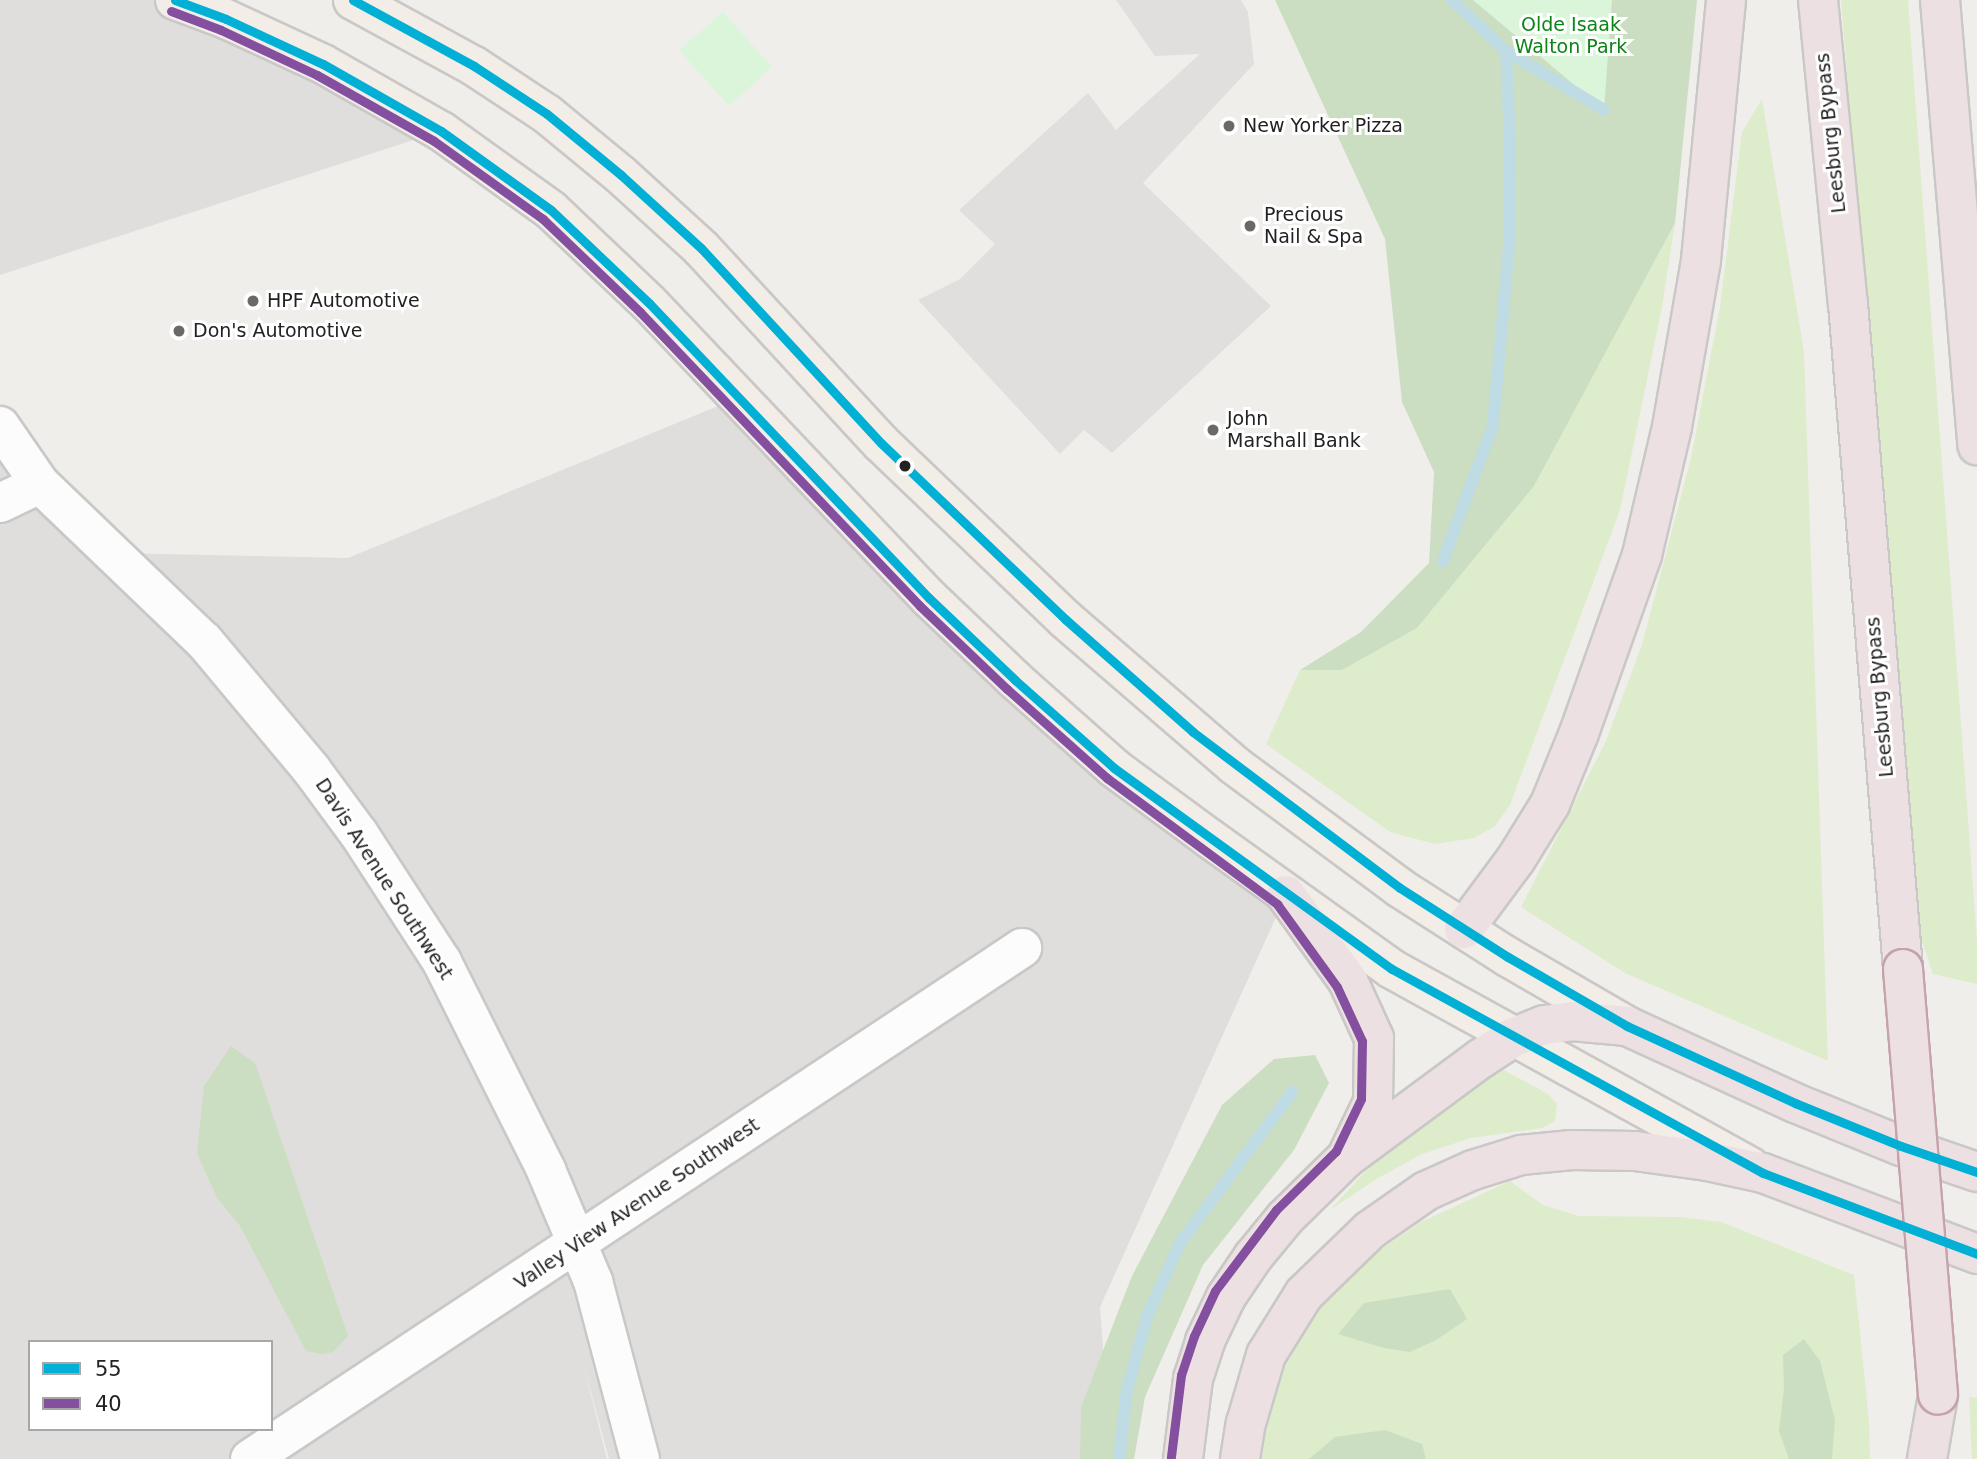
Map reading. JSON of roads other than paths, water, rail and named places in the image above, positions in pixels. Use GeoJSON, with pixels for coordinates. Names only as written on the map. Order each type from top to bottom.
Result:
{"type":"FeatureCollection","features":[{"type":"Feature","properties":{"kind":"highway"},"geometry":{"type":"LineString","coordinates":[[1464,929],[1516,859],[1550,804],[1579,733],[1642,555],[1672,427],[1701,260],[1726,0]]}},
{"type":"Feature","properties":{"kind":"highway","name":"Leesburg Bypass"},"geometry":{"type":"LineString","coordinates":[[1818,0],[1849,316],[1938,1395]]}},
{"type":"Feature","properties":{"kind":"highway"},"geometry":{"type":"LineString","coordinates":[[1940,0],[1977,446]]}},
{"type":"Feature","properties":{"kind":"highway"},"geometry":{"type":"LineString","coordinates":[[1286,895],[1348,981],[1374,1038],[1373,1101],[1346,1158]]}},
{"type":"Feature","properties":{"kind":"highway"},"geometry":{"type":"LineString","coordinates":[[1183,1459],[1193,1379],[1205,1341],[1226,1297],[1253,1257],[1285,1218],[1346,1158],[1456,1075],[1512,1038],[1545,1025],[1572,1021],[1627,1026],[1795,1102],[1902,1146],[1977,1172]]}},
{"type":"Feature","properties":{"kind":"highway"},"geometry":{"type":"LineString","coordinates":[[1240,1459],[1246,1423],[1266,1355],[1304,1294],[1370,1230],[1426,1191],[1473,1170],[1521,1155],[1572,1150],[1634,1151],[1707,1161],[1763,1173],[1977,1254]]}},
{"type":"Feature","properties":{"kind":"highway"},"geometry":{"type":"LineString","coordinates":[[1927,1459],[1938,1395]]}},
{"type":"Feature","properties":{"kind":"highway"},"geometry":{"type":"LineString","coordinates":[[1938,1395],[1944,1459]]}},
{"type":"Feature","properties":{"kind":"main road"},"geometry":{"type":"LineString","coordinates":[[175,0],[226,19],[323,64],[441,131],[551,210],[649,303],[929,598],[1015,680],[1114,768],[1392,970],[1763,1173]]}},
{"type":"Feature","properties":{"kind":"main road"},"geometry":{"type":"LineString","coordinates":[[353,0],[485,73],[547,114],[621,174],[701,248],[881,443],[1065,618],[1234,765],[1399,888],[1627,1026]]}},
{"type":"Feature","properties":{"kind":"street","name":"Davis Avenue Southwest"},"geometry":{"type":"LineString","coordinates":[[0,426],[40,484],[204,641],[311,769],[359,834],[442,962],[546,1170],[593,1282],[640,1459]]}},
{"type":"Feature","properties":{"kind":"street"},"geometry":{"type":"LineString","coordinates":[[0,503],[40,484]]}},
{"type":"Feature","properties":{"kind":"street","name":"Valley View Avenue Southwest"},"geometry":{"type":"LineString","coordinates":[[250,1459],[1023,948]]}},
{"type":"Feature","properties":{"kind":"waterway"},"geometry":{"type":"LineString","coordinates":[[1452,0],[1506,51],[1604,110]]}},
{"type":"Feature","properties":{"kind":"waterway"},"geometry":{"type":"LineString","coordinates":[[1443,561],[1493,425],[1509,247],[1510,141],[1506,51]]}},
{"type":"Feature","properties":{"kind":"waterway"},"geometry":{"type":"LineString","coordinates":[[1119,1459],[1127,1390],[1148,1314],[1180,1243],[1292,1092]]}},
{"type":"Feature","properties":{"kind":"place","name":"New Yorker Pizza"},"geometry":{"type":"Point","coordinates":[1229,126]}},
{"type":"Feature","properties":{"kind":"place","name":"Precious Nail & Spa"},"geometry":{"type":"Point","coordinates":[1250,226]}},
{"type":"Feature","properties":{"kind":"place","name":"HPF Automotive"},"geometry":{"type":"Point","coordinates":[253,301]}},
{"type":"Feature","properties":{"kind":"place","name":"Don's Automotive"},"geometry":{"type":"Point","coordinates":[179,331]}},
{"type":"Feature","properties":{"kind":"place","name":"John Marshall Bank"},"geometry":{"type":"Point","coordinates":[1213,430]}},
{"type":"Feature","properties":{"kind":"park label","name":"Olde Isaak Walton Park"},"geometry":{"type":"Point","coordinates":[1571,36]}}]}
